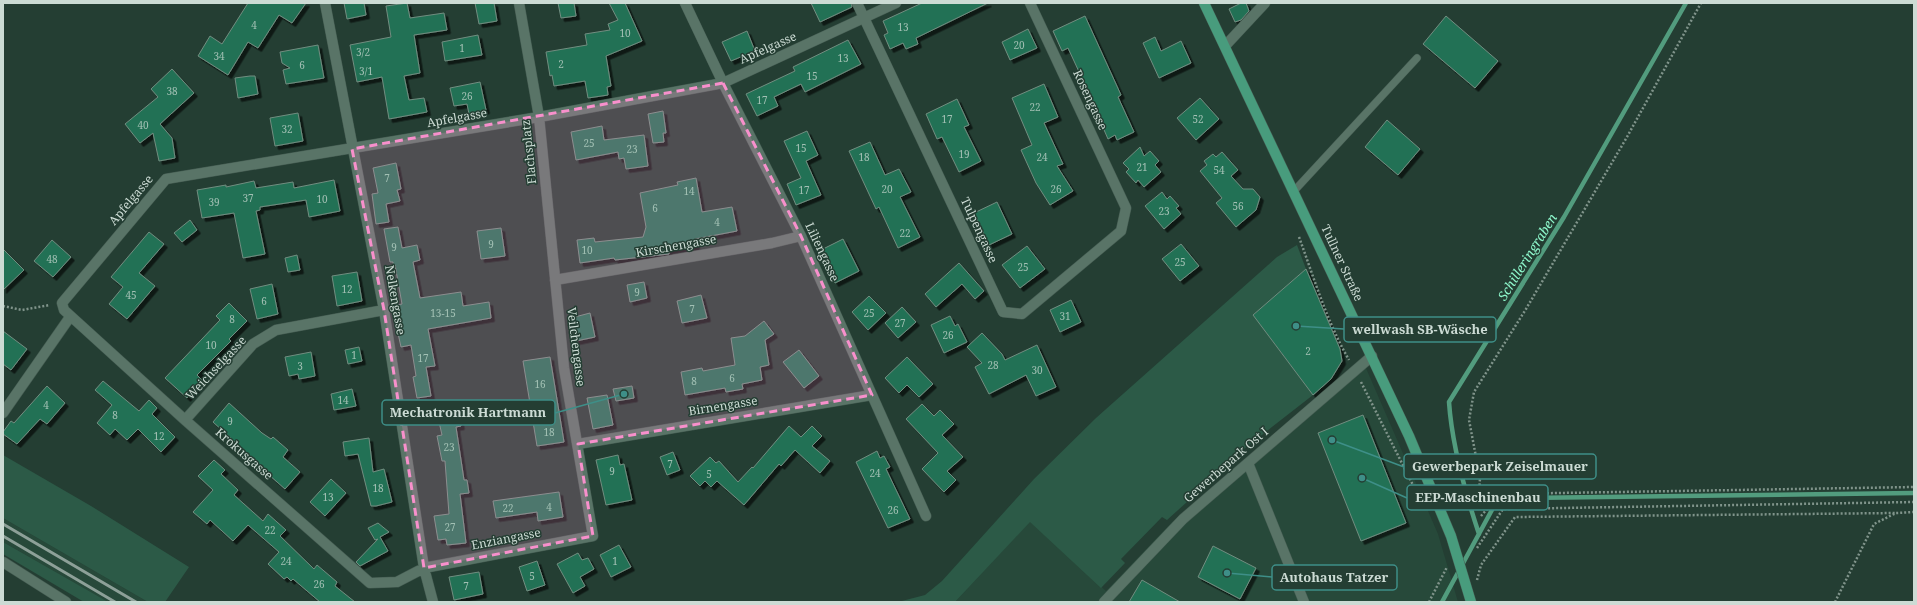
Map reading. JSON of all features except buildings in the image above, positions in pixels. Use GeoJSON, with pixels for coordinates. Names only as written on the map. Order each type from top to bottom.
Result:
{"type":"FeatureCollection","features":[{"type":"Feature","properties":{"kind":"main road","name":"Tullner Straße"},"geometry":{"type":"LineString","coordinates":[[1204,3],[1372,356],[1442,512],[1472,589],[1471,602]]}},
{"type":"Feature","properties":{"kind":"street","name":"Nelkengasse"},"geometry":{"type":"LineString","coordinates":[[325,3],[384,310],[424,568],[433,602]]}},
{"type":"Feature","properties":{"kind":"street","name":"Flachsplatz"},"geometry":{"type":"LineString","coordinates":[[519,3],[539,117],[554,280]]}},
{"type":"Feature","properties":{"kind":"street","name":"Liliengasse"},"geometry":{"type":"LineString","coordinates":[[685,3],[723,83],[801,236],[926,516]]}},
{"type":"Feature","properties":{"kind":"street","name":"Tulpengasse"},"geometry":{"type":"LineString","coordinates":[[857,3],[1003,312],[1022,314],[1122,231],[1126,208]]}},
{"type":"Feature","properties":{"kind":"street","name":"Apfelgasse"},"geometry":{"type":"LineString","coordinates":[[62,303],[166,179],[539,117],[723,83],[896,3]]}},
{"type":"Feature","properties":{"kind":"street","name":"Rosengasse"},"geometry":{"type":"LineString","coordinates":[[1030,3],[1126,208]]}},
{"type":"Feature","properties":{"kind":"street"},"geometry":{"type":"LineString","coordinates":[[1225,46],[1265,3]]}},
{"type":"Feature","properties":{"kind":"street","name":"Kirschengasse"},"geometry":{"type":"LineString","coordinates":[[554,280],[772,243],[801,236]]}},
{"type":"Feature","properties":{"kind":"street","name":"Veilchengasse"},"geometry":{"type":"LineString","coordinates":[[554,280],[564,368],[593,536]]}},
{"type":"Feature","properties":{"kind":"street","name":"Krokusgasse"},"geometry":{"type":"LineString","coordinates":[[62,303],[64,310],[70,317],[370,583],[397,582],[424,568]]}},
{"type":"Feature","properties":{"kind":"street","name":"Weichselgasse"},"geometry":{"type":"LineString","coordinates":[[185,420],[253,344],[276,330],[384,310]]}},
{"type":"Feature","properties":{"kind":"street"},"geometry":{"type":"LineString","coordinates":[[3,413],[70,317]]}},
{"type":"Feature","properties":{"kind":"street","name":"Gewerbepark Ost I"},"geometry":{"type":"LineString","coordinates":[[1104,602],[1183,519],[1372,356]]}},
{"type":"Feature","properties":{"kind":"street","name":"Birnengasse"},"geometry":{"type":"LineString","coordinates":[[578,444],[872,395]]}},
{"type":"Feature","properties":{"kind":"street"},"geometry":{"type":"LineString","coordinates":[[1248,463],[1304,602]]}},
{"type":"Feature","properties":{"kind":"street","name":"Enziangasse"},"geometry":{"type":"LineString","coordinates":[[424,568],[593,536]]}},
{"type":"Feature","properties":{"kind":"street"},"geometry":{"type":"LineString","coordinates":[[3,562],[66,602]]}},
{"type":"Feature","properties":{"kind":"lane"},"geometry":{"type":"LineString","coordinates":[[1294,191],[1417,58]]}},
{"type":"Feature","properties":{"kind":"path"},"geometry":{"type":"LineString","coordinates":[[1442,512],[1479,494],[1480,478],[1469,420],[1474,392],[1526,309],[1607,172],[1701,3]]}},
{"type":"Feature","properties":{"kind":"path"},"geometry":{"type":"LineString","coordinates":[[1298,231],[1318,290],[1342,348],[1355,370],[1423,503]]}},
{"type":"Feature","properties":{"kind":"path"},"geometry":{"type":"LineString","coordinates":[[3,306],[22,310],[62,303]]}},
{"type":"Feature","properties":{"kind":"path"},"geometry":{"type":"LineString","coordinates":[[1481,516],[1500,494],[1914,487]]}},
{"type":"Feature","properties":{"kind":"path"},"geometry":{"type":"LineString","coordinates":[[1476,548],[1503,509],[1914,502]]}},
{"type":"Feature","properties":{"kind":"path"},"geometry":{"type":"LineString","coordinates":[[1472,589],[1481,565],[1515,517],[1914,512]]}},
{"type":"Feature","properties":{"kind":"path"},"geometry":{"type":"LineString","coordinates":[[1835,602],[1874,524],[1896,513]]}},
{"type":"Feature","properties":{"kind":"path"},"geometry":{"type":"LineString","coordinates":[[1429,602],[1456,551]]}},
{"type":"Feature","properties":{"kind":"highlighted area"},"geometry":{"type":"Polygon","coordinates":[[[723,83],[801,236],[872,395],[578,444],[593,536],[424,568],[384,310],[352,149],[723,83]]]}},
{"type":"Feature","properties":{"kind":"shaded area"},"geometry":{"type":"Polygon","coordinates":[[[1297,245],[1306,269],[1253,315],[1313,395],[1208,477],[1208,483],[1167,520],[1162,517],[1121,559],[1125,563],[1101,588],[1030,522],[955,602],[898,602],[925,595],[942,581],[1034,479],[1096,418],[1277,257],[1297,245]]]}},
{"type":"Feature","properties":{"kind":"shaded area"},"geometry":{"type":"Polygon","coordinates":[[[1362,359],[1438,534],[1458,602],[955,602],[1030,521],[1106,591],[1172,522],[1362,359]]]}},
{"type":"Feature","properties":{"kind":"shaded area"},"geometry":{"type":"Polygon","coordinates":[[[3,455],[91,506],[189,567],[165,602],[148,602],[3,518],[3,455]]]}},
{"type":"Feature","properties":{"kind":"shaded area"},"geometry":{"type":"Polygon","coordinates":[[[3,518],[148,602],[108,602],[3,542],[3,518]]]}},
{"type":"Feature","properties":{"kind":"shaded area"},"geometry":{"type":"Polygon","coordinates":[[[3,542],[108,602],[84,602],[3,554],[3,542]]]}},
{"type":"Feature","properties":{"kind":"waterway","name":"Schilleringraben"},"geometry":{"type":"LineString","coordinates":[[1479,534],[1456,452],[1449,402],[1564,217],[1686,3]]}},
{"type":"Feature","properties":{"kind":"waterway"},"geometry":{"type":"LineString","coordinates":[[1442,602],[1493,508],[1505,500],[1517,498],[1914,493]]}},
{"type":"Feature","properties":{"kind":"railway"},"geometry":{"type":"LineString","coordinates":[[3,524],[136,602]]}},
{"type":"Feature","properties":{"kind":"railway"},"geometry":{"type":"LineString","coordinates":[[3,536],[115,602]]}},
{"type":"Feature","properties":{"kind":"place","name":"wellwash SB-Wäsche"},"geometry":{"type":"Point","coordinates":[1296,326]}},
{"type":"Feature","properties":{"kind":"place","name":"Mechatronik Hartmann"},"geometry":{"type":"Point","coordinates":[624,394]}},
{"type":"Feature","properties":{"kind":"place","name":"Gewerbepark Zeiselmauer"},"geometry":{"type":"Point","coordinates":[1332,440]}},
{"type":"Feature","properties":{"kind":"place","name":"EEP-Maschinenbau"},"geometry":{"type":"Point","coordinates":[1362,478]}},
{"type":"Feature","properties":{"kind":"place","name":"Autohaus Tatzer"},"geometry":{"type":"Point","coordinates":[1227,573]}}]}
